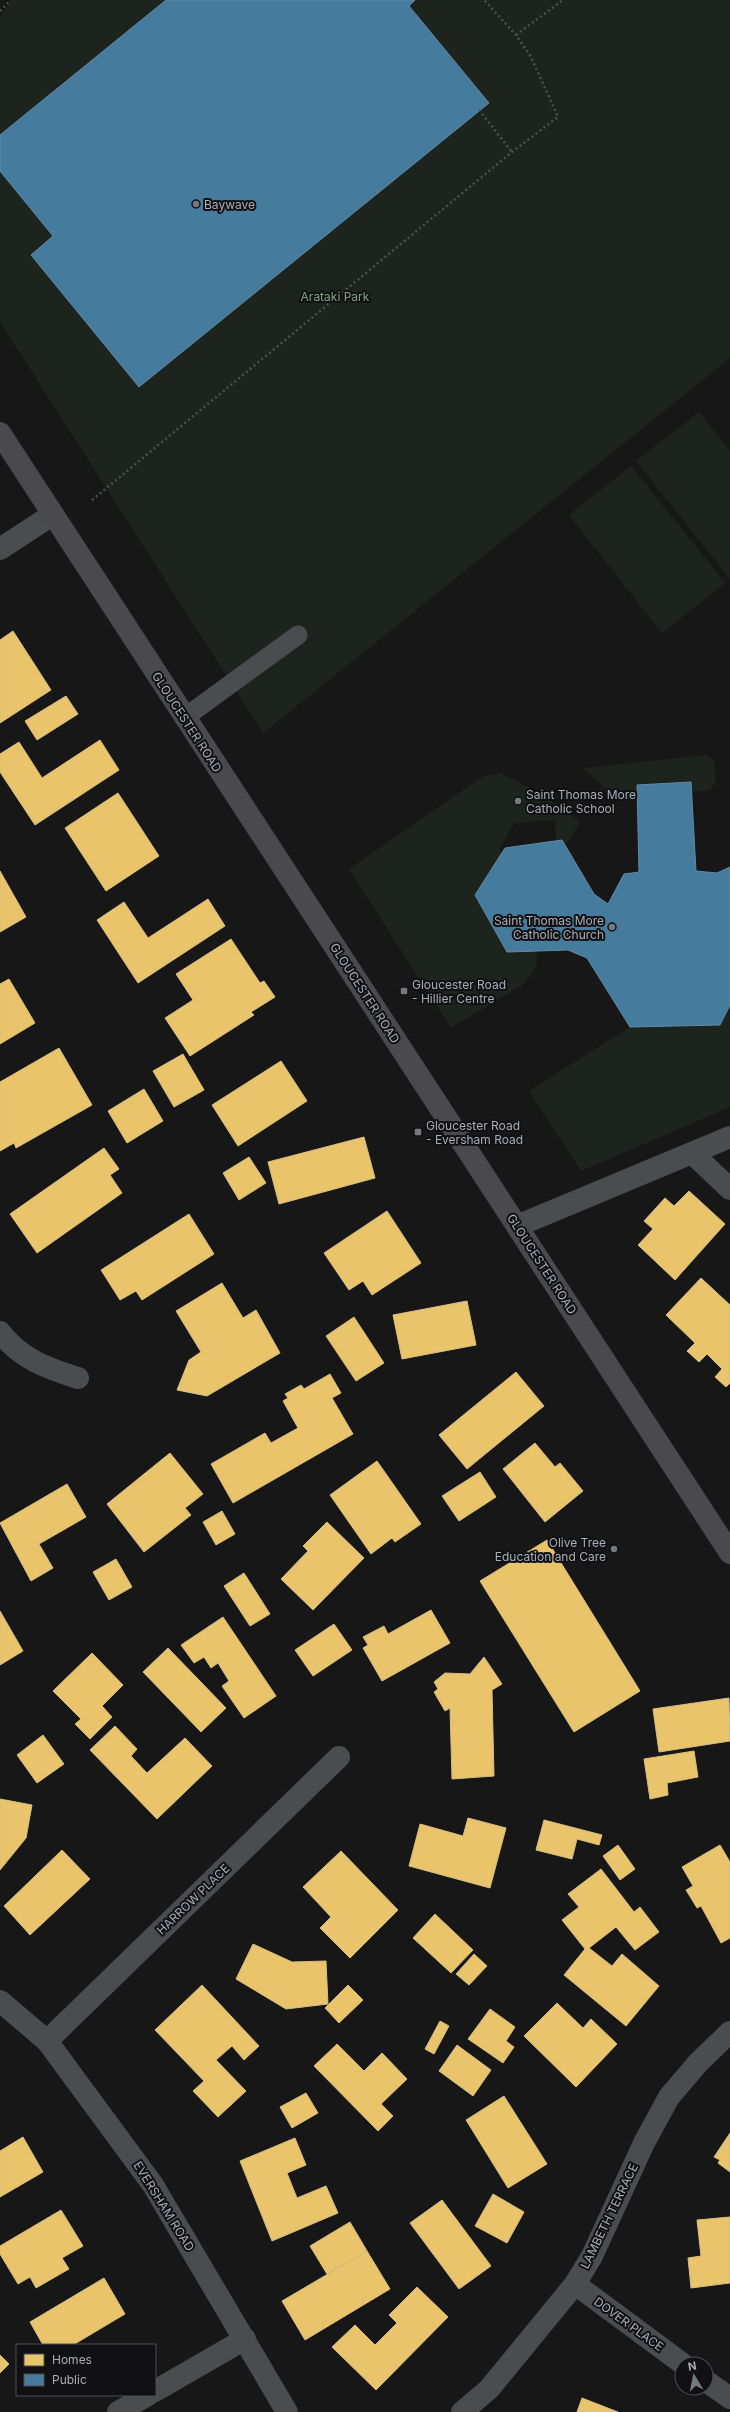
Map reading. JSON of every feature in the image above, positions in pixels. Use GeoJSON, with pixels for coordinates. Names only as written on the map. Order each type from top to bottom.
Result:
{"type":"FeatureCollection","features":[{"type":"Feature","properties":{"kind":"street","name":"GLOUCESTER ROAD"},"geometry":{"type":"LineString","coordinates":[[0,433],[184,718],[730,1553]]}},
{"type":"Feature","properties":{"kind":"street"},"geometry":{"type":"LineString","coordinates":[[0,549],[52,515]]}},
{"type":"Feature","properties":{"kind":"street"},"geometry":{"type":"LineString","coordinates":[[517,1226],[693,1154],[730,1137]]}},
{"type":"Feature","properties":{"kind":"street"},"geometry":{"type":"LineString","coordinates":[[693,1154],[730,1189]]}},
{"type":"Feature","properties":{"kind":"street"},"geometry":{"type":"LineString","coordinates":[[0,1332],[10,1345],[43,1367],[78,1378]]}},
{"type":"Feature","properties":{"kind":"street","name":"HARROW PLACE"},"geometry":{"type":"LineString","coordinates":[[47,2041],[339,1758]]}},
{"type":"Feature","properties":{"kind":"street","name":"EVERSHAM ROAD"},"geometry":{"type":"LineString","coordinates":[[0,2001],[47,2041],[153,2185],[287,2412]]}},
{"type":"Feature","properties":{"kind":"street","name":"LAMBETH TERRACE"},"geometry":{"type":"LineString","coordinates":[[462,2412],[490,2389],[575,2284],[592,2256],[644,2143],[669,2097],[698,2063],[730,2032]]}},
{"type":"Feature","properties":{"kind":"street","name":"DOVER PLACE"},"geometry":{"type":"LineString","coordinates":[[575,2284],[674,2357]]}},
{"type":"Feature","properties":{"kind":"street"},"geometry":{"type":"LineString","coordinates":[[156,2390],[245,2339]]}},
{"type":"Feature","properties":{"kind":"street"},"geometry":{"type":"LineString","coordinates":[[714,2387],[730,2398]]}},
{"type":"Feature","properties":{"kind":"street"},"geometry":{"type":"LineString","coordinates":[[118,2412],[146,2396]]}},
{"type":"Feature","properties":{"kind":"lane"},"geometry":{"type":"LineString","coordinates":[[184,718],[298,635]]}},
{"type":"Feature","properties":{"kind":"path"},"geometry":{"type":"LineString","coordinates":[[0,11],[11,0]]}},
{"type":"Feature","properties":{"kind":"path"},"geometry":{"type":"LineString","coordinates":[[92,500],[512,152],[558,117],[531,57],[516,35],[484,0]]}},
{"type":"Feature","properties":{"kind":"path"},"geometry":{"type":"LineString","coordinates":[[516,35],[563,0]]}},
{"type":"Feature","properties":{"kind":"path"},"geometry":{"type":"LineString","coordinates":[[479,110],[512,152]]}},
{"type":"Feature","properties":{"kind":"green space","name":"Arataki Park"},"geometry":{"type":"Polygon","coordinates":[[[12,0],[730,0],[730,358],[263,733],[0,322],[0,17],[12,0]]]}},
{"type":"Feature","properties":{"kind":"green space"},"geometry":{"type":"Polygon","coordinates":[[[699,412],[730,451],[730,579],[636,461],[699,412]]]}},
{"type":"Feature","properties":{"kind":"green space"},"geometry":{"type":"Polygon","coordinates":[[[631,466],[725,583],[662,633],[569,515],[631,466]]]}},
{"type":"Feature","properties":{"kind":"green space"},"geometry":{"type":"Polygon","coordinates":[[[706,755],[714,761],[716,781],[710,790],[691,792],[610,792],[583,768],[706,755]]]}},
{"type":"Feature","properties":{"kind":"green space"},"geometry":{"type":"Polygon","coordinates":[[[500,773],[538,792],[580,822],[565,847],[556,841],[555,820],[514,823],[499,850],[502,853],[475,895],[507,952],[537,951],[536,968],[524,984],[451,1028],[349,869],[482,777],[500,773]]]}},
{"type":"Feature","properties":{"kind":"green space"},"geometry":{"type":"Polygon","coordinates":[[[730,1005],[730,1107],[581,1171],[529,1091],[630,1027],[720,1025],[730,1005]]]}},
{"type":"Feature","properties":{"kind":"building: Homes"},"geometry":{"type":"Polygon","coordinates":[[[13,631],[51,690],[0,723],[0,640],[13,631]]]}},
{"type":"Feature","properties":{"kind":"building: Homes"},"geometry":{"type":"Polygon","coordinates":[[[66,696],[78,714],[37,740],[25,721],[66,696]]]}},
{"type":"Feature","properties":{"kind":"building: Homes"},"geometry":{"type":"Polygon","coordinates":[[[100,740],[119,770],[35,825],[0,772],[0,754],[19,742],[42,778],[100,740]]]}},
{"type":"Feature","properties":{"kind":"building: Homes"},"geometry":{"type":"Polygon","coordinates":[[[118,793],[159,856],[106,891],[65,828],[118,793]]]}},
{"type":"Feature","properties":{"kind":"building: Homes"},"geometry":{"type":"Polygon","coordinates":[[[0,871],[26,917],[0,932],[0,871]]]}},
{"type":"Feature","properties":{"kind":"building: Homes"},"geometry":{"type":"Polygon","coordinates":[[[208,899],[225,926],[138,983],[97,920],[124,902],[148,938],[208,899]]]}},
{"type":"Feature","properties":{"kind":"building: Homes"},"geometry":{"type":"Polygon","coordinates":[[[231,939],[260,983],[264,981],[275,997],[251,1012],[254,1015],[190,1056],[165,1018],[193,1000],[176,974],[231,939]]]}},
{"type":"Feature","properties":{"kind":"building: Homes"},"geometry":{"type":"Polygon","coordinates":[[[9,979],[35,1023],[0,1044],[0,984],[9,979]]]}},
{"type":"Feature","properties":{"kind":"building: Homes"},"geometry":{"type":"Polygon","coordinates":[[[59,1048],[92,1105],[16,1148],[14,1143],[0,1151],[0,1082],[59,1048]]]}},
{"type":"Feature","properties":{"kind":"building: Homes"},"geometry":{"type":"Polygon","coordinates":[[[183,1054],[204,1090],[174,1107],[153,1071],[183,1054]]]}},
{"type":"Feature","properties":{"kind":"building: Homes"},"geometry":{"type":"Polygon","coordinates":[[[281,1061],[307,1101],[238,1146],[212,1105],[281,1061]]]}},
{"type":"Feature","properties":{"kind":"building: Homes"},"geometry":{"type":"Polygon","coordinates":[[[144,1089],[163,1121],[127,1143],[108,1111],[144,1089]]]}},
{"type":"Feature","properties":{"kind":"building: Homes"},"geometry":{"type":"Polygon","coordinates":[[[364,1137],[375,1178],[279,1204],[268,1162],[364,1137]]]}},
{"type":"Feature","properties":{"kind":"building: Homes"},"geometry":{"type":"Polygon","coordinates":[[[104,1148],[119,1169],[110,1175],[122,1193],[37,1253],[10,1214],[104,1148]]]}},
{"type":"Feature","properties":{"kind":"building: Homes"},"geometry":{"type":"Polygon","coordinates":[[[249,1157],[266,1183],[239,1200],[223,1173],[249,1157]]]}},
{"type":"Feature","properties":{"kind":"building: Homes"},"geometry":{"type":"Polygon","coordinates":[[[689,1191],[725,1224],[675,1280],[638,1245],[653,1229],[644,1221],[665,1198],[674,1206],[689,1191]]]}},
{"type":"Feature","properties":{"kind":"building: Homes"},"geometry":{"type":"Polygon","coordinates":[[[387,1211],[421,1263],[372,1295],[363,1281],[349,1290],[324,1253],[387,1211]]]}},
{"type":"Feature","properties":{"kind":"building: Homes"},"geometry":{"type":"Polygon","coordinates":[[[189,1214],[214,1254],[142,1300],[136,1291],[120,1300],[101,1270],[189,1214]]]}},
{"type":"Feature","properties":{"kind":"building: Homes"},"geometry":{"type":"Polygon","coordinates":[[[701,1278],[730,1305],[730,1383],[726,1387],[715,1377],[722,1369],[707,1354],[699,1362],[687,1351],[695,1343],[666,1315],[701,1278]]]}},
{"type":"Feature","properties":{"kind":"building: Homes"},"geometry":{"type":"Polygon","coordinates":[[[222,1283],[243,1318],[256,1310],[280,1353],[207,1396],[177,1390],[189,1360],[201,1352],[176,1311],[222,1283]]]}},
{"type":"Feature","properties":{"kind":"building: Homes"},"geometry":{"type":"Polygon","coordinates":[[[467,1301],[476,1345],[402,1359],[393,1315],[467,1301]]]}},
{"type":"Feature","properties":{"kind":"building: Homes"},"geometry":{"type":"Polygon","coordinates":[[[354,1317],[384,1363],[356,1381],[326,1336],[354,1317]]]}},
{"type":"Feature","properties":{"kind":"building: Homes"},"geometry":{"type":"Polygon","coordinates":[[[516,1372],[544,1406],[467,1469],[439,1435],[516,1372]]]}},
{"type":"Feature","properties":{"kind":"building: Homes"},"geometry":{"type":"Polygon","coordinates":[[[330,1374],[341,1393],[332,1398],[353,1434],[233,1503],[211,1464],[265,1433],[271,1443],[298,1428],[283,1401],[288,1398],[285,1394],[301,1385],[304,1389],[330,1374]]]}},
{"type":"Feature","properties":{"kind":"building: Homes"},"geometry":{"type":"Polygon","coordinates":[[[535,1443],[555,1467],[560,1463],[583,1491],[545,1522],[503,1469],[535,1443]]]}},
{"type":"Feature","properties":{"kind":"building: Homes"},"geometry":{"type":"Polygon","coordinates":[[[170,1453],[203,1494],[185,1508],[191,1515],[144,1552],[107,1504],[170,1453]]]}},
{"type":"Feature","properties":{"kind":"building: Homes"},"geometry":{"type":"Polygon","coordinates":[[[377,1461],[421,1524],[395,1542],[392,1538],[371,1554],[330,1495],[377,1461]]]}},
{"type":"Feature","properties":{"kind":"building: Homes"},"geometry":{"type":"Polygon","coordinates":[[[480,1472],[496,1497],[459,1521],[442,1496],[480,1472]]]}},
{"type":"Feature","properties":{"kind":"building: Homes"},"geometry":{"type":"Polygon","coordinates":[[[67,1484],[86,1517],[39,1544],[53,1568],[31,1581],[0,1523],[67,1484]]]}},
{"type":"Feature","properties":{"kind":"building: Homes"},"geometry":{"type":"Polygon","coordinates":[[[222,1511],[235,1534],[216,1545],[203,1522],[222,1511]]]}},
{"type":"Feature","properties":{"kind":"building: Homes"},"geometry":{"type":"Polygon","coordinates":[[[327,1522],[364,1558],[313,1610],[281,1579],[308,1551],[303,1546],[327,1522]]]}},
{"type":"Feature","properties":{"kind":"building: Homes"},"geometry":{"type":"Polygon","coordinates":[[[547,1540],[640,1691],[574,1732],[480,1581],[547,1540]]]}},
{"type":"Feature","properties":{"kind":"building: Homes"},"geometry":{"type":"Polygon","coordinates":[[[116,1559],[132,1587],[109,1600],[93,1572],[116,1559]]]}},
{"type":"Feature","properties":{"kind":"building: Homes"},"geometry":{"type":"Polygon","coordinates":[[[244,1573],[270,1614],[250,1626],[224,1586],[244,1573]]]}},
{"type":"Feature","properties":{"kind":"building: Homes"},"geometry":{"type":"Polygon","coordinates":[[[431,1610],[450,1643],[382,1681],[363,1648],[368,1645],[363,1637],[384,1626],[388,1634],[431,1610]]]}},
{"type":"Feature","properties":{"kind":"building: Homes"},"geometry":{"type":"Polygon","coordinates":[[[0,1611],[23,1651],[0,1665],[0,1611]]]}},
{"type":"Feature","properties":{"kind":"building: Homes"},"geometry":{"type":"Polygon","coordinates":[[[223,1617],[276,1696],[244,1718],[222,1686],[229,1681],[218,1663],[211,1668],[204,1657],[194,1663],[181,1645],[223,1617]]]}},
{"type":"Feature","properties":{"kind":"building: Homes"},"geometry":{"type":"Polygon","coordinates":[[[334,1624],[352,1650],[313,1676],[295,1650],[334,1624]]]}},
{"type":"Feature","properties":{"kind":"building: Homes"},"geometry":{"type":"Polygon","coordinates":[[[168,1648],[226,1708],[201,1732],[143,1672],[168,1648]]]}},
{"type":"Feature","properties":{"kind":"building: Homes"},"geometry":{"type":"Polygon","coordinates":[[[92,1653],[123,1685],[102,1706],[112,1717],[90,1739],[75,1724],[81,1719],[53,1691],[92,1653]]]}},
{"type":"Feature","properties":{"kind":"building: Homes"},"geometry":{"type":"Polygon","coordinates":[[[484,1657],[502,1684],[492,1690],[494,1776],[452,1779],[450,1708],[445,1711],[434,1692],[438,1689],[434,1682],[445,1673],[470,1674],[484,1657]]]}},
{"type":"Feature","properties":{"kind":"building: Homes"},"geometry":{"type":"Polygon","coordinates":[[[729,1698],[730,1741],[659,1752],[653,1709],[729,1698]]]}},
{"type":"Feature","properties":{"kind":"building: Homes"},"geometry":{"type":"Polygon","coordinates":[[[115,1726],[137,1749],[131,1756],[147,1773],[185,1738],[212,1766],[157,1819],[90,1750],[115,1726]]]}},
{"type":"Feature","properties":{"kind":"building: Homes"},"geometry":{"type":"Polygon","coordinates":[[[43,1735],[64,1764],[37,1783],[17,1755],[43,1735]]]}},
{"type":"Feature","properties":{"kind":"building: Homes"},"geometry":{"type":"Polygon","coordinates":[[[694,1751],[698,1777],[667,1783],[668,1795],[650,1799],[644,1759],[694,1751]]]}},
{"type":"Feature","properties":{"kind":"building: Homes"},"geometry":{"type":"Polygon","coordinates":[[[0,1799],[32,1805],[26,1838],[0,1870],[0,1799]]]}},
{"type":"Feature","properties":{"kind":"building: Homes"},"geometry":{"type":"Polygon","coordinates":[[[468,1818],[506,1828],[490,1888],[409,1866],[420,1824],[463,1836],[468,1818]]]}},
{"type":"Feature","properties":{"kind":"building: Homes"},"geometry":{"type":"Polygon","coordinates":[[[544,1820],[602,1835],[599,1845],[577,1839],[572,1859],[536,1850],[544,1820]]]}},
{"type":"Feature","properties":{"kind":"building: Homes"},"geometry":{"type":"Polygon","coordinates":[[[618,1845],[635,1869],[620,1880],[603,1856],[618,1845]]]}},
{"type":"Feature","properties":{"kind":"building: Homes"},"geometry":{"type":"Polygon","coordinates":[[[720,1845],[730,1862],[730,1938],[721,1943],[701,1906],[697,1908],[686,1890],[693,1886],[682,1867],[720,1845]]]}},
{"type":"Feature","properties":{"kind":"building: Homes"},"geometry":{"type":"Polygon","coordinates":[[[62,1850],[90,1879],[30,1935],[4,1906],[62,1850]]]}},
{"type":"Feature","properties":{"kind":"building: Homes"},"geometry":{"type":"Polygon","coordinates":[[[341,1851],[398,1910],[350,1958],[320,1928],[331,1917],[303,1887],[341,1851]]]}},
{"type":"Feature","properties":{"kind":"building: Homes"},"geometry":{"type":"Polygon","coordinates":[[[601,1869],[634,1912],[640,1907],[659,1932],[635,1950],[616,1927],[589,1948],[612,1966],[622,1954],[659,1986],[626,2026],[564,1975],[585,1949],[562,1920],[579,1907],[568,1894],[601,1869]]]}},
{"type":"Feature","properties":{"kind":"building: Homes"},"geometry":{"type":"Polygon","coordinates":[[[435,1914],[473,1950],[451,1973],[413,1938],[435,1914]]]}},
{"type":"Feature","properties":{"kind":"building: Homes"},"geometry":{"type":"Polygon","coordinates":[[[253,1944],[292,1962],[326,1961],[328,2004],[286,2009],[236,1979],[253,1944]]]}},
{"type":"Feature","properties":{"kind":"building: Homes"},"geometry":{"type":"Polygon","coordinates":[[[474,1954],[487,1966],[469,1985],[456,1974],[474,1954]]]}},
{"type":"Feature","properties":{"kind":"building: Homes"},"geometry":{"type":"Polygon","coordinates":[[[202,1985],[259,2046],[244,2060],[232,2046],[216,2060],[246,2091],[218,2117],[193,2091],[204,2081],[155,2030],[202,1985]]]}},
{"type":"Feature","properties":{"kind":"building: Homes"},"geometry":{"type":"Polygon","coordinates":[[[348,1985],[363,2000],[339,2023],[325,2008],[348,1985]]]}},
{"type":"Feature","properties":{"kind":"building: Homes"},"geometry":{"type":"Polygon","coordinates":[[[557,2003],[583,2028],[591,2019],[617,2044],[576,2087],[524,2036],[557,2003]]]}},
{"type":"Feature","properties":{"kind":"building: Homes"},"geometry":{"type":"Polygon","coordinates":[[[490,2009],[515,2027],[506,2041],[514,2047],[503,2063],[468,2039],[490,2009]]]}},
{"type":"Feature","properties":{"kind":"building: Homes"},"geometry":{"type":"Polygon","coordinates":[[[440,2021],[449,2026],[434,2054],[425,2049],[440,2021]]]}},
{"type":"Feature","properties":{"kind":"building: Homes"},"geometry":{"type":"Polygon","coordinates":[[[337,2044],[364,2071],[382,2053],[407,2079],[381,2104],[393,2116],[378,2131],[314,2066],[337,2044]]]}},
{"type":"Feature","properties":{"kind":"building: Homes"},"geometry":{"type":"Polygon","coordinates":[[[457,2045],[491,2070],[473,2096],[439,2071],[457,2045]]]}},
{"type":"Feature","properties":{"kind":"building: Homes"},"geometry":{"type":"Polygon","coordinates":[[[306,2093],[318,2113],[292,2128],[280,2107],[306,2093]]]}},
{"type":"Feature","properties":{"kind":"building: Homes"},"geometry":{"type":"Polygon","coordinates":[[[504,2096],[547,2164],[508,2188],[466,2120],[504,2096]]]}},
{"type":"Feature","properties":{"kind":"building: Homes"},"geometry":{"type":"Polygon","coordinates":[[[730,2133],[730,2172],[718,2163],[720,2160],[714,2157],[730,2133]]]}},
{"type":"Feature","properties":{"kind":"building: Homes"},"geometry":{"type":"Polygon","coordinates":[[[23,2137],[43,2172],[0,2197],[0,2151],[23,2137]]]}},
{"type":"Feature","properties":{"kind":"building: Homes"},"geometry":{"type":"Polygon","coordinates":[[[295,2138],[306,2165],[287,2173],[297,2198],[326,2186],[338,2213],[272,2241],[240,2161],[295,2138]]]}},
{"type":"Feature","properties":{"kind":"building: Homes"},"geometry":{"type":"Polygon","coordinates":[[[493,2194],[524,2212],[507,2243],[475,2226],[493,2194]]]}},
{"type":"Feature","properties":{"kind":"building: Homes"},"geometry":{"type":"Polygon","coordinates":[[[442,2200],[491,2266],[459,2289],[410,2223],[442,2200]]]}},
{"type":"Feature","properties":{"kind":"building: Homes"},"geometry":{"type":"Polygon","coordinates":[[[61,2210],[83,2246],[62,2258],[69,2269],[36,2288],[30,2277],[18,2284],[0,2254],[0,2246],[61,2210]]]}},
{"type":"Feature","properties":{"kind":"building: Homes"},"geometry":{"type":"Polygon","coordinates":[[[730,2217],[730,2283],[691,2288],[688,2258],[701,2256],[697,2220],[730,2217]]]}},
{"type":"Feature","properties":{"kind":"building: Homes"},"geometry":{"type":"Polygon","coordinates":[[[350,2222],[367,2251],[327,2274],[310,2246],[350,2222]]]}},
{"type":"Feature","properties":{"kind":"building: Homes"},"geometry":{"type":"Polygon","coordinates":[[[367,2251],[390,2289],[305,2340],[282,2301],[367,2251]]]}},
{"type":"Feature","properties":{"kind":"building: Homes"},"geometry":{"type":"Polygon","coordinates":[[[104,2278],[125,2314],[75,2344],[42,2344],[30,2322],[104,2278]]]}},
{"type":"Feature","properties":{"kind":"building: Homes"},"geometry":{"type":"Polygon","coordinates":[[[417,2287],[448,2317],[376,2390],[332,2347],[355,2325],[375,2345],[397,2323],[389,2315],[417,2287]]]}},
{"type":"Feature","properties":{"kind":"building: Homes"},"geometry":{"type":"Polygon","coordinates":[[[0,2355],[9,2364],[0,2373],[0,2355]]]}},
{"type":"Feature","properties":{"kind":"building: Homes"},"geometry":{"type":"Polygon","coordinates":[[[582,2398],[618,2412],[577,2412],[582,2398]]]}},
{"type":"Feature","properties":{"kind":"building: Public","name":"Baywave"},"geometry":{"type":"Polygon","coordinates":[[[166,0],[415,0],[409,6],[489,103],[139,387],[31,255],[53,236],[0,171],[0,135],[166,0]]]}},
{"type":"Feature","properties":{"kind":"building: Public","name":"Saint Thomas More Catholic Church"},"geometry":{"type":"Polygon","coordinates":[[[691,782],[696,871],[717,873],[730,867],[730,1005],[720,1025],[630,1027],[587,958],[568,950],[507,952],[475,895],[505,848],[562,840],[594,894],[608,904],[624,874],[639,872],[637,785],[691,782]]]}},
{"type":"Feature","properties":{"kind":"place","name":"Baywave"},"geometry":{"type":"Point","coordinates":[196,204]}},
{"type":"Feature","properties":{"kind":"place","name":"Saint Thomas More Catholic School"},"geometry":{"type":"Point","coordinates":[518,801]}},
{"type":"Feature","properties":{"kind":"place","name":"Saint Thomas More Catholic Church"},"geometry":{"type":"Point","coordinates":[612,927]}},
{"type":"Feature","properties":{"kind":"place","name":"Gloucester Road - Hillier Centre"},"geometry":{"type":"Point","coordinates":[404,991]}},
{"type":"Feature","properties":{"kind":"place","name":"Gloucester Road - Eversham Road"},"geometry":{"type":"Point","coordinates":[418,1132]}},
{"type":"Feature","properties":{"kind":"place","name":"Olive Tree Education and Care"},"geometry":{"type":"Point","coordinates":[614,1549]}}]}
